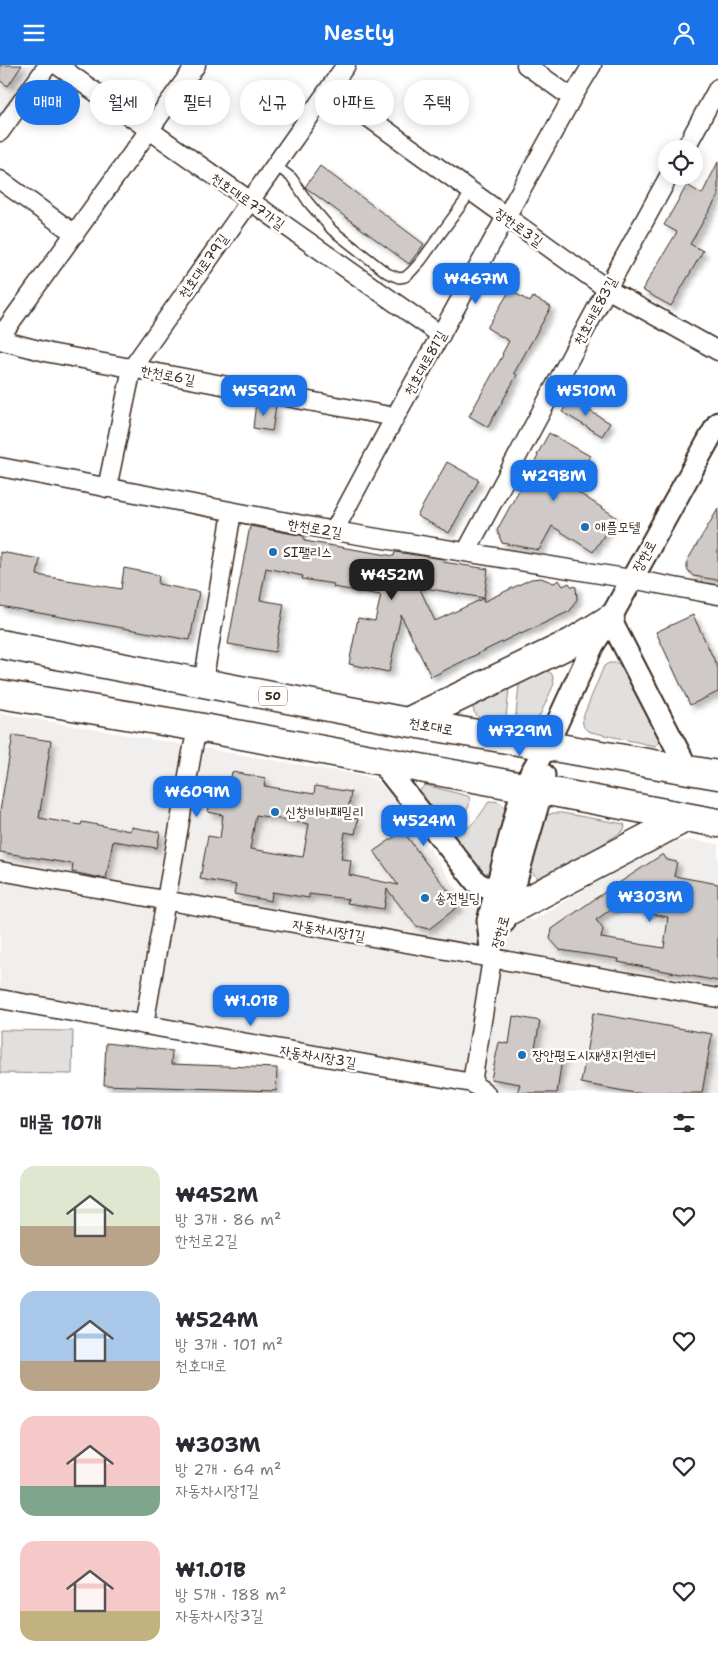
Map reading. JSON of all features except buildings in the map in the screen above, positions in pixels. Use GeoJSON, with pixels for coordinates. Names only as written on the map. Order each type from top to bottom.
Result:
{"type":"FeatureCollection","features":[{"type":"Feature","properties":{"kind":"main road"},"geometry":{"type":"LineString","coordinates":[[407,722],[573,642],[610,619]]}},
{"type":"Feature","properties":{"kind":"main road","name":"천호대로"},"geometry":{"type":"LineString","coordinates":[[0,644],[407,722],[718,775]]}},
{"type":"Feature","properties":{"kind":"main road"},"geometry":{"type":"LineString","coordinates":[[0,695],[198,727],[718,823]]}},
{"type":"Feature","properties":{"kind":"main road"},"geometry":{"type":"LineString","coordinates":[[501,901],[687,817]]}},
{"type":"Feature","properties":{"kind":"street"},"geometry":{"type":"LineString","coordinates":[[0,132],[48,65]]}},
{"type":"Feature","properties":{"kind":"street","name":"천호대로77가길"},"geometry":{"type":"LineString","coordinates":[[57,65],[441,335]]}},
{"type":"Feature","properties":{"kind":"street","name":"한천로6길"},"geometry":{"type":"LineString","coordinates":[[196,65],[0,339],[50,353],[395,417]]}},
{"type":"Feature","properties":{"kind":"street","name":"천호대로79길"},"geometry":{"type":"LineString","coordinates":[[335,80],[346,65]]}},
{"type":"Feature","properties":{"kind":"street"},"geometry":{"type":"LineString","coordinates":[[526,65],[572,98]]}},
{"type":"Feature","properties":{"kind":"street","name":"천호대로81길"},"geometry":{"type":"LineString","coordinates":[[334,531],[395,417],[592,65]]}},
{"type":"Feature","properties":{"kind":"street"},"geometry":{"type":"LineString","coordinates":[[689,140],[718,88]]}},
{"type":"Feature","properties":{"kind":"street","name":"천호대로79길"},"geometry":{"type":"LineString","coordinates":[[107,488],[132,368],[315,109]]}},
{"type":"Feature","properties":{"kind":"street","name":"장한로3길"},"geometry":{"type":"LineString","coordinates":[[379,125],[607,289],[718,351]]}},
{"type":"Feature","properties":{"kind":"street"},"geometry":{"type":"LineString","coordinates":[[0,180],[76,233]]}},
{"type":"Feature","properties":{"kind":"street","name":"천호대로83길"},"geometry":{"type":"LineString","coordinates":[[466,552],[664,185]]}},
{"type":"Feature","properties":{"kind":"street","name":"장한로"},"geometry":{"type":"LineString","coordinates":[[492,959],[501,901],[532,789],[547,745],[594,645],[718,423]]}},
{"type":"Feature","properties":{"kind":"street","name":"한천로2길"},"geometry":{"type":"LineString","coordinates":[[0,467],[334,531],[718,595]]}},
{"type":"Feature","properties":{"kind":"street"},"geometry":{"type":"LineString","coordinates":[[203,683],[232,512]]}},
{"type":"Feature","properties":{"kind":"street"},"geometry":{"type":"LineString","coordinates":[[610,619],[688,770]]}},
{"type":"Feature","properties":{"kind":"street"},"geometry":{"type":"LineString","coordinates":[[144,1025],[198,727]]}},
{"type":"Feature","properties":{"kind":"street"},"geometry":{"type":"LineString","coordinates":[[381,762],[476,882],[501,901]]}},
{"type":"Feature","properties":{"kind":"street","name":"자동차시장1길"},"geometry":{"type":"LineString","coordinates":[[0,871],[718,998]]}},
{"type":"Feature","properties":{"kind":"street"},"geometry":{"type":"LineString","coordinates":[[476,1090],[492,959]]}},
{"type":"Feature","properties":{"kind":"street","name":"자동차시장3길"},"geometry":{"type":"LineString","coordinates":[[0,999],[144,1025],[476,1090]]}},
{"type":"Feature","properties":{"kind":"lane"},"geometry":{"type":"LineString","coordinates":[[275,165],[292,178],[308,202],[332,229],[387,273],[399,278],[405,277],[421,261],[471,192]]}},
{"type":"Feature","properties":{"kind":"lane"},"geometry":{"type":"LineString","coordinates":[[574,797],[598,791],[616,794]]}},
{"type":"Feature","properties":{"kind":"shaded area"},"geometry":{"type":"Polygon","coordinates":[[[0,65],[36,65],[25,80],[15,80],[15,94],[0,114],[0,65]]]}},
{"type":"Feature","properties":{"kind":"shaded area"},"geometry":{"type":"Polygon","coordinates":[[[609,663],[618,663],[620,665],[659,739],[659,743],[655,746],[586,730],[583,717],[604,666],[609,663]]]}},
{"type":"Feature","properties":{"kind":"shaded area"},"geometry":{"type":"Polygon","coordinates":[[[544,668],[552,674],[554,684],[540,715],[533,722],[525,726],[519,726],[515,723],[520,676],[544,668]]]}},
{"type":"Feature","properties":{"kind":"shaded area"},"geometry":{"type":"Polygon","coordinates":[[[509,688],[504,722],[486,721],[478,717],[473,708],[472,701],[509,688]]]}},
{"type":"Feature","properties":{"kind":"shaded area"},"geometry":{"type":"Polygon","coordinates":[[[0,713],[365,776],[377,781],[390,793],[469,906],[534,920],[663,842],[693,840],[718,844],[718,1093],[486,1093],[0,998],[0,713]]]}},
{"type":"Feature","properties":{"kind":"shaded area"},"geometry":{"type":"Polygon","coordinates":[[[425,785],[468,796],[470,799],[467,810],[455,821],[439,824],[420,795],[421,789],[425,785]]]}},
{"type":"Feature","properties":{"kind":"shaded area"},"geometry":{"type":"Polygon","coordinates":[[[489,801],[498,802],[504,807],[504,821],[490,870],[488,873],[477,872],[447,837],[461,833],[472,824],[489,801]]]}},
{"type":"Feature","properties":{"kind":"shaded area"},"geometry":{"type":"Polygon","coordinates":[[[553,813],[624,824],[625,827],[623,831],[548,879],[541,880],[527,869],[542,817],[553,813]]]}},
{"type":"Feature","properties":{"kind":"shaded area"},"geometry":{"type":"Polygon","coordinates":[[[0,1030],[73,1031],[72,1074],[0,1073],[0,1030]]]}},
{"type":"Feature","properties":{"kind":"place","name":"애플모텔"},"geometry":{"type":"Point","coordinates":[585,527]}},
{"type":"Feature","properties":{"kind":"place","name":"SI팰리스"},"geometry":{"type":"Point","coordinates":[273,552]}},
{"type":"Feature","properties":{"kind":"place","name":"신창비바패밀리"},"geometry":{"type":"Point","coordinates":[275,812]}},
{"type":"Feature","properties":{"kind":"place","name":"송전빌딩"},"geometry":{"type":"Point","coordinates":[425,898]}},
{"type":"Feature","properties":{"kind":"place","name":"장안평도시재생지원센터"},"geometry":{"type":"Point","coordinates":[522,1055]}}]}
